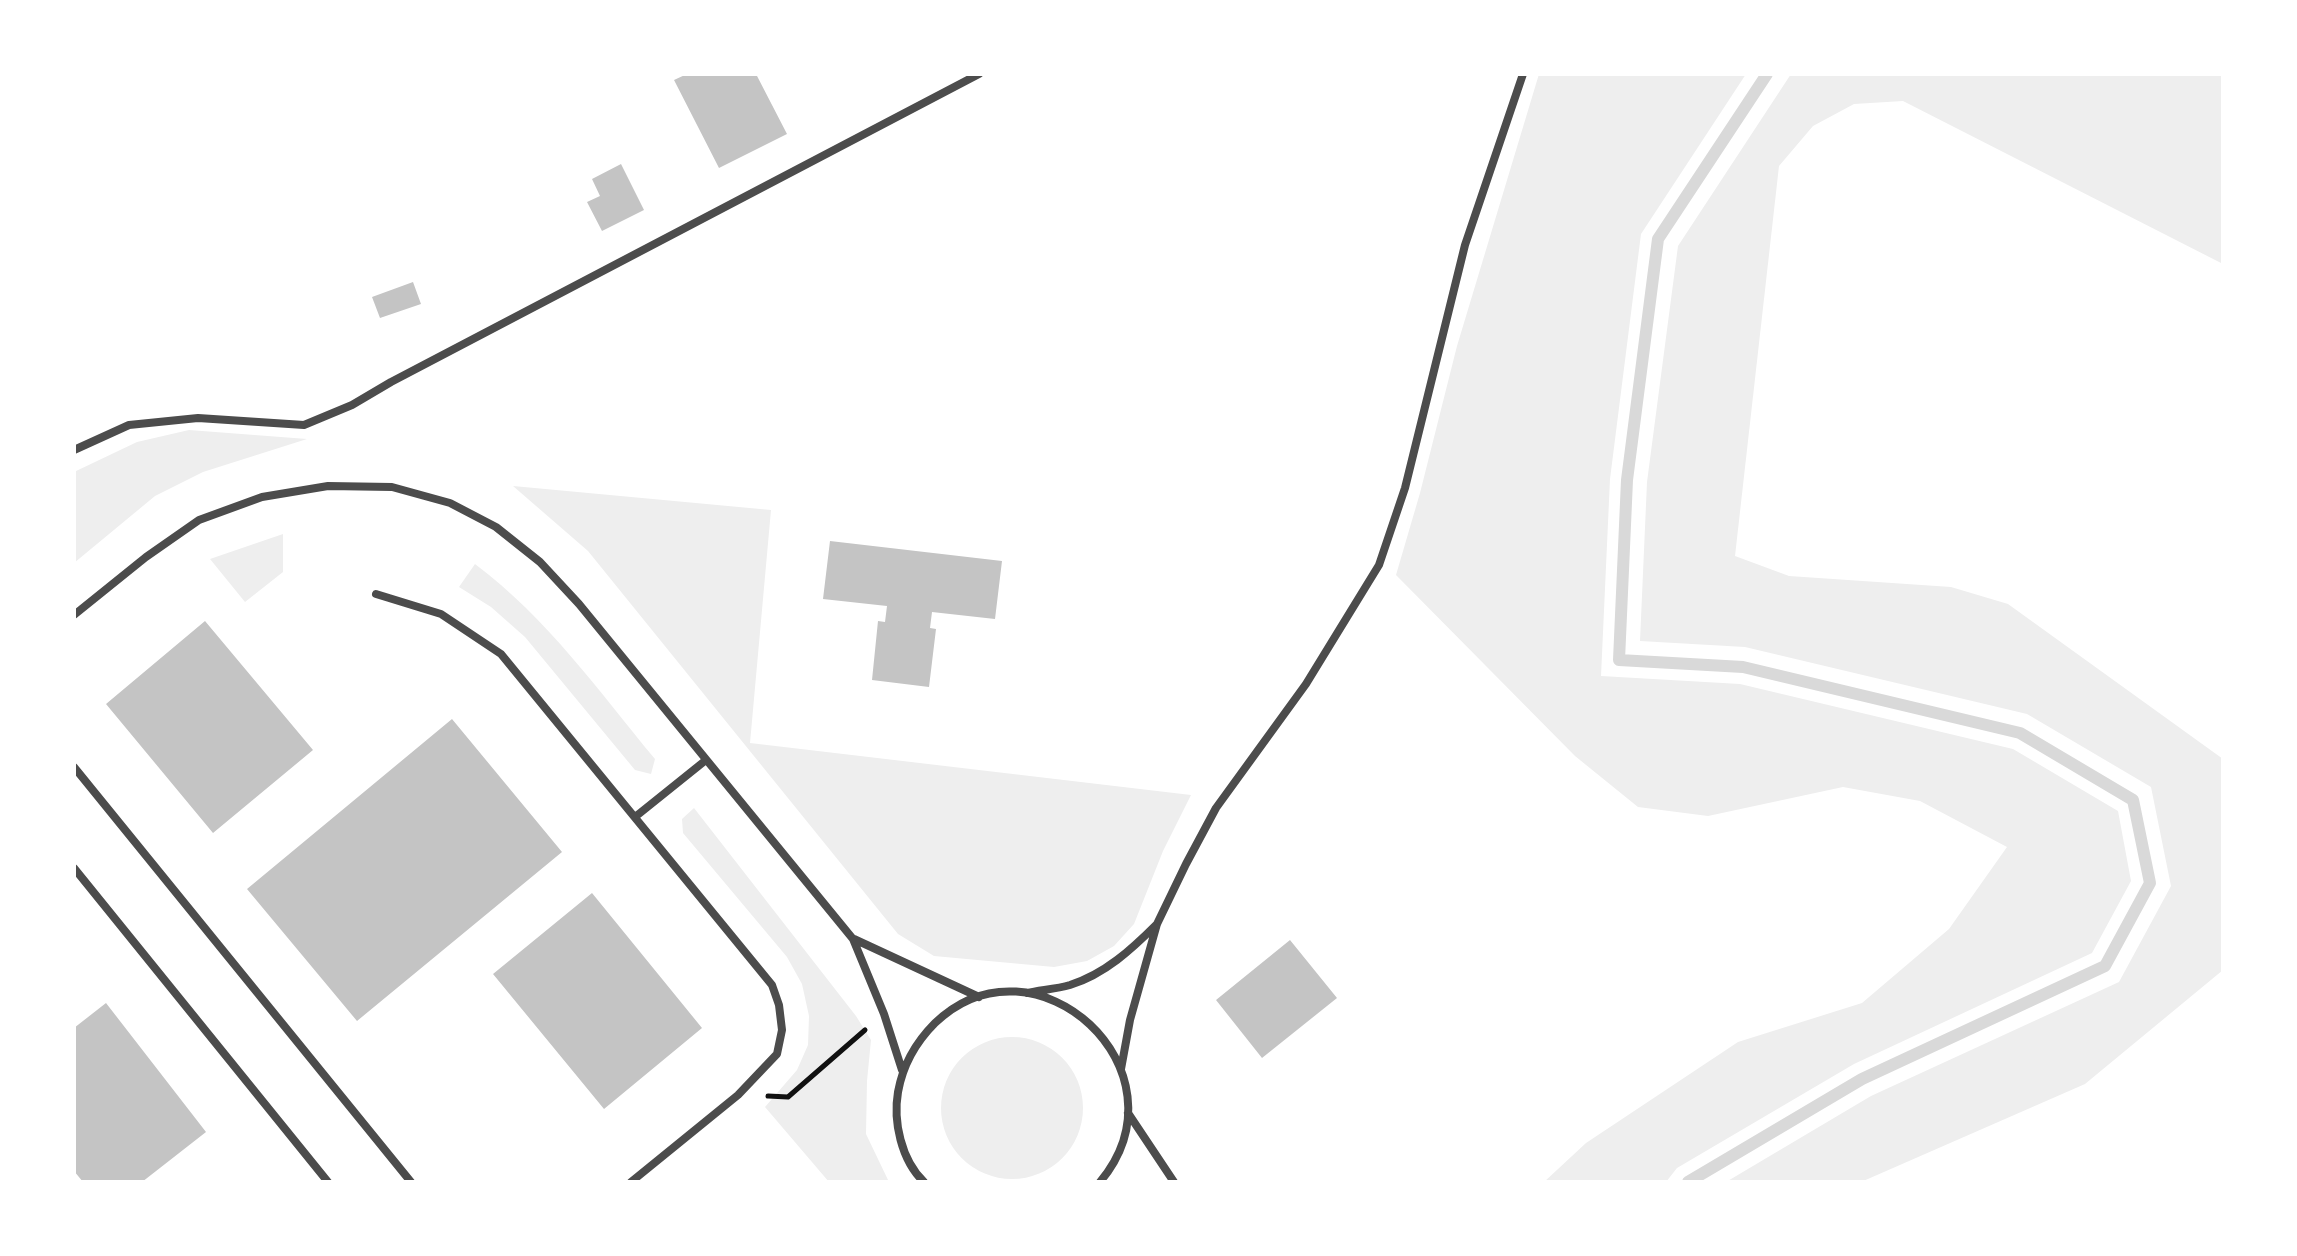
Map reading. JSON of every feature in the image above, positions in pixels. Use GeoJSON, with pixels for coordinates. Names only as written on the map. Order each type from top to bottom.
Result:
{"type":"FeatureCollection","features":[{"type":"Feature","properties":{"kind":"street"},"geometry":{"type":"LineString","coordinates":[[74,450],[129,425],[198,418],[304,425],[340,410],[979,74]]}},
{"type":"Feature","properties":{"kind":"street"},"geometry":{"type":"LineString","coordinates":[[1121,1069],[1130,1020],[1157,924],[1216,808],[1306,684],[1379,565],[1405,488],[1465,245],[1523,74]]}},
{"type":"Feature","properties":{"kind":"street"},"geometry":{"type":"LineString","coordinates":[[74,615],[146,557],[199,520],[262,497],[328,486],[392,487],[450,503],[496,527],[540,562],[579,604],[853,939],[884,1014],[902,1070]]}},
{"type":"Feature","properties":{"kind":"street"},"geometry":{"type":"LineString","coordinates":[[376,594],[441,614],[501,654],[772,985],[779,1005],[782,1030],[777,1054],[738,1095],[631,1182]]}},
{"type":"Feature","properties":{"kind":"street"},"geometry":{"type":"LineString","coordinates":[[635,817],[706,760]]}},
{"type":"Feature","properties":{"kind":"street"},"geometry":{"type":"LineString","coordinates":[[74,767],[411,1182]]}},
{"type":"Feature","properties":{"kind":"street"},"geometry":{"type":"LineString","coordinates":[[74,868],[328,1182]]}},
{"type":"Feature","properties":{"kind":"street"},"geometry":{"type":"LineString","coordinates":[[924,1182],[901,1145],[896,1108],[902,1070],[920,1038],[946,1013],[979,997],[1072,984],[1106,968],[1129,952],[1157,924]]}},
{"type":"Feature","properties":{"kind":"street"},"geometry":{"type":"LineString","coordinates":[[853,939],[979,997]]}},
{"type":"Feature","properties":{"kind":"street"},"geometry":{"type":"LineString","coordinates":[[1024,993],[1055,1001],[1084,1017],[1106,1040],[1121,1069],[1128,1113],[1123,1142],[1110,1170],[1100,1182]]}},
{"type":"Feature","properties":{"kind":"street"},"geometry":{"type":"LineString","coordinates":[[1128,1113],[1174,1182]]}},
{"type":"Feature","properties":{"kind":"path"},"geometry":{"type":"LineString","coordinates":[[738,1095],[788,1097],[884,1014]]}},
{"type":"Feature","properties":{"kind":"shaded area"},"geometry":{"type":"Polygon","coordinates":[[[1539,74],[1746,74],[1641,234],[1610,479],[1601,676],[1740,684],[2013,749],[2118,811],[2131,881],[2092,953],[1854,1064],[1677,1168],[1666,1182],[1544,1182],[1586,1143],[1738,1042],[1862,1003],[1949,929],[2007,847],[1920,801],[1843,787],[1708,816],[1638,807],[1575,756],[1396,575],[1457,346],[1539,74]]]}},
{"type":"Feature","properties":{"kind":"shaded area"},"geometry":{"type":"Polygon","coordinates":[[[1791,74],[2223,74],[2223,264],[1903,101],[1854,104],[1813,126],[1779,166],[1735,556],[1789,576],[1951,587],[2008,604],[2223,759],[2223,970],[2085,1084],[1861,1182],[1726,1182],[1871,1096],[2119,982],[2171,886],[2151,787],[2027,714],[1745,647],[1640,641],[1647,482],[1678,246],[1791,74]]]}},
{"type":"Feature","properties":{"kind":"shaded area"},"geometry":{"type":"Polygon","coordinates":[[[189,430],[307,439],[203,472],[155,496],[74,563],[74,472],[137,442],[189,430]]]}},
{"type":"Feature","properties":{"kind":"shaded area"},"geometry":{"type":"Polygon","coordinates":[[[513,486],[771,510],[750,743],[1191,795],[1163,851],[1134,924],[1114,946],[1087,961],[1054,967],[934,956],[898,934],[588,551],[513,486]]]}},
{"type":"Feature","properties":{"kind":"shaded area"},"geometry":{"type":"Polygon","coordinates":[[[283,534],[283,572],[245,602],[210,559],[283,534]]]}},
{"type":"Feature","properties":{"kind":"shaded area"},"geometry":{"type":"Polygon","coordinates":[[[475,564],[549,631],[592,681],[655,759],[651,774],[635,770],[525,637],[491,607],[459,587],[475,564]]]}},
{"type":"Feature","properties":{"kind":"shaded area"},"geometry":{"type":"Polygon","coordinates":[[[694,808],[856,1016],[871,1040],[866,1134],[889,1182],[829,1182],[765,1107],[797,1070],[808,1045],[809,1016],[802,984],[787,957],[683,833],[682,819],[694,808]]]}},
{"type":"Feature","properties":{"kind":"shaded area"},"geometry":{"type":"Polygon","coordinates":[[[1012,1037],[1039,1042],[1062,1058],[1078,1081],[1083,1108],[1078,1135],[1062,1158],[1039,1174],[1012,1179],[985,1174],[962,1158],[946,1135],[941,1108],[946,1081],[962,1058],[985,1042],[1012,1037]]]}},
{"type":"Feature","properties":{"kind":"building"},"geometry":{"type":"Polygon","coordinates":[[[687,74],[756,74],[787,134],[719,168],[674,80],[687,74]]]}},
{"type":"Feature","properties":{"kind":"building"},"geometry":{"type":"Polygon","coordinates":[[[621,164],[644,210],[602,231],[587,202],[600,196],[592,179],[621,164]]]}},
{"type":"Feature","properties":{"kind":"building"},"geometry":{"type":"Polygon","coordinates":[[[413,282],[421,304],[380,318],[372,297],[413,282]]]}},
{"type":"Feature","properties":{"kind":"building"},"geometry":{"type":"Polygon","coordinates":[[[830,541],[1002,561],[995,619],[932,612],[930,628],[936,629],[929,687],[872,680],[878,621],[885,622],[887,606],[823,599],[830,541]]]}},
{"type":"Feature","properties":{"kind":"building"},"geometry":{"type":"Polygon","coordinates":[[[205,621],[313,750],[213,833],[106,704],[205,621]]]}},
{"type":"Feature","properties":{"kind":"building"},"geometry":{"type":"Polygon","coordinates":[[[452,719],[562,852],[357,1021],[247,889],[452,719]]]}},
{"type":"Feature","properties":{"kind":"building"},"geometry":{"type":"Polygon","coordinates":[[[592,893],[702,1028],[604,1109],[493,974],[592,893]]]}},
{"type":"Feature","properties":{"kind":"building"},"geometry":{"type":"Polygon","coordinates":[[[1290,940],[1337,998],[1262,1058],[1216,1000],[1290,940]]]}},
{"type":"Feature","properties":{"kind":"building"},"geometry":{"type":"Polygon","coordinates":[[[106,1003],[206,1132],[142,1182],[83,1182],[74,1171],[74,1028],[106,1003]]]}},
{"type":"Feature","properties":{"kind":"waterway"},"geometry":{"type":"LineString","coordinates":[[1688,1182],[1862,1079],[2105,966],[2150,883],[2133,800],[2020,733],[1743,667],[1619,660],[1627,480],[1658,239],[1767,74]]}}]}
